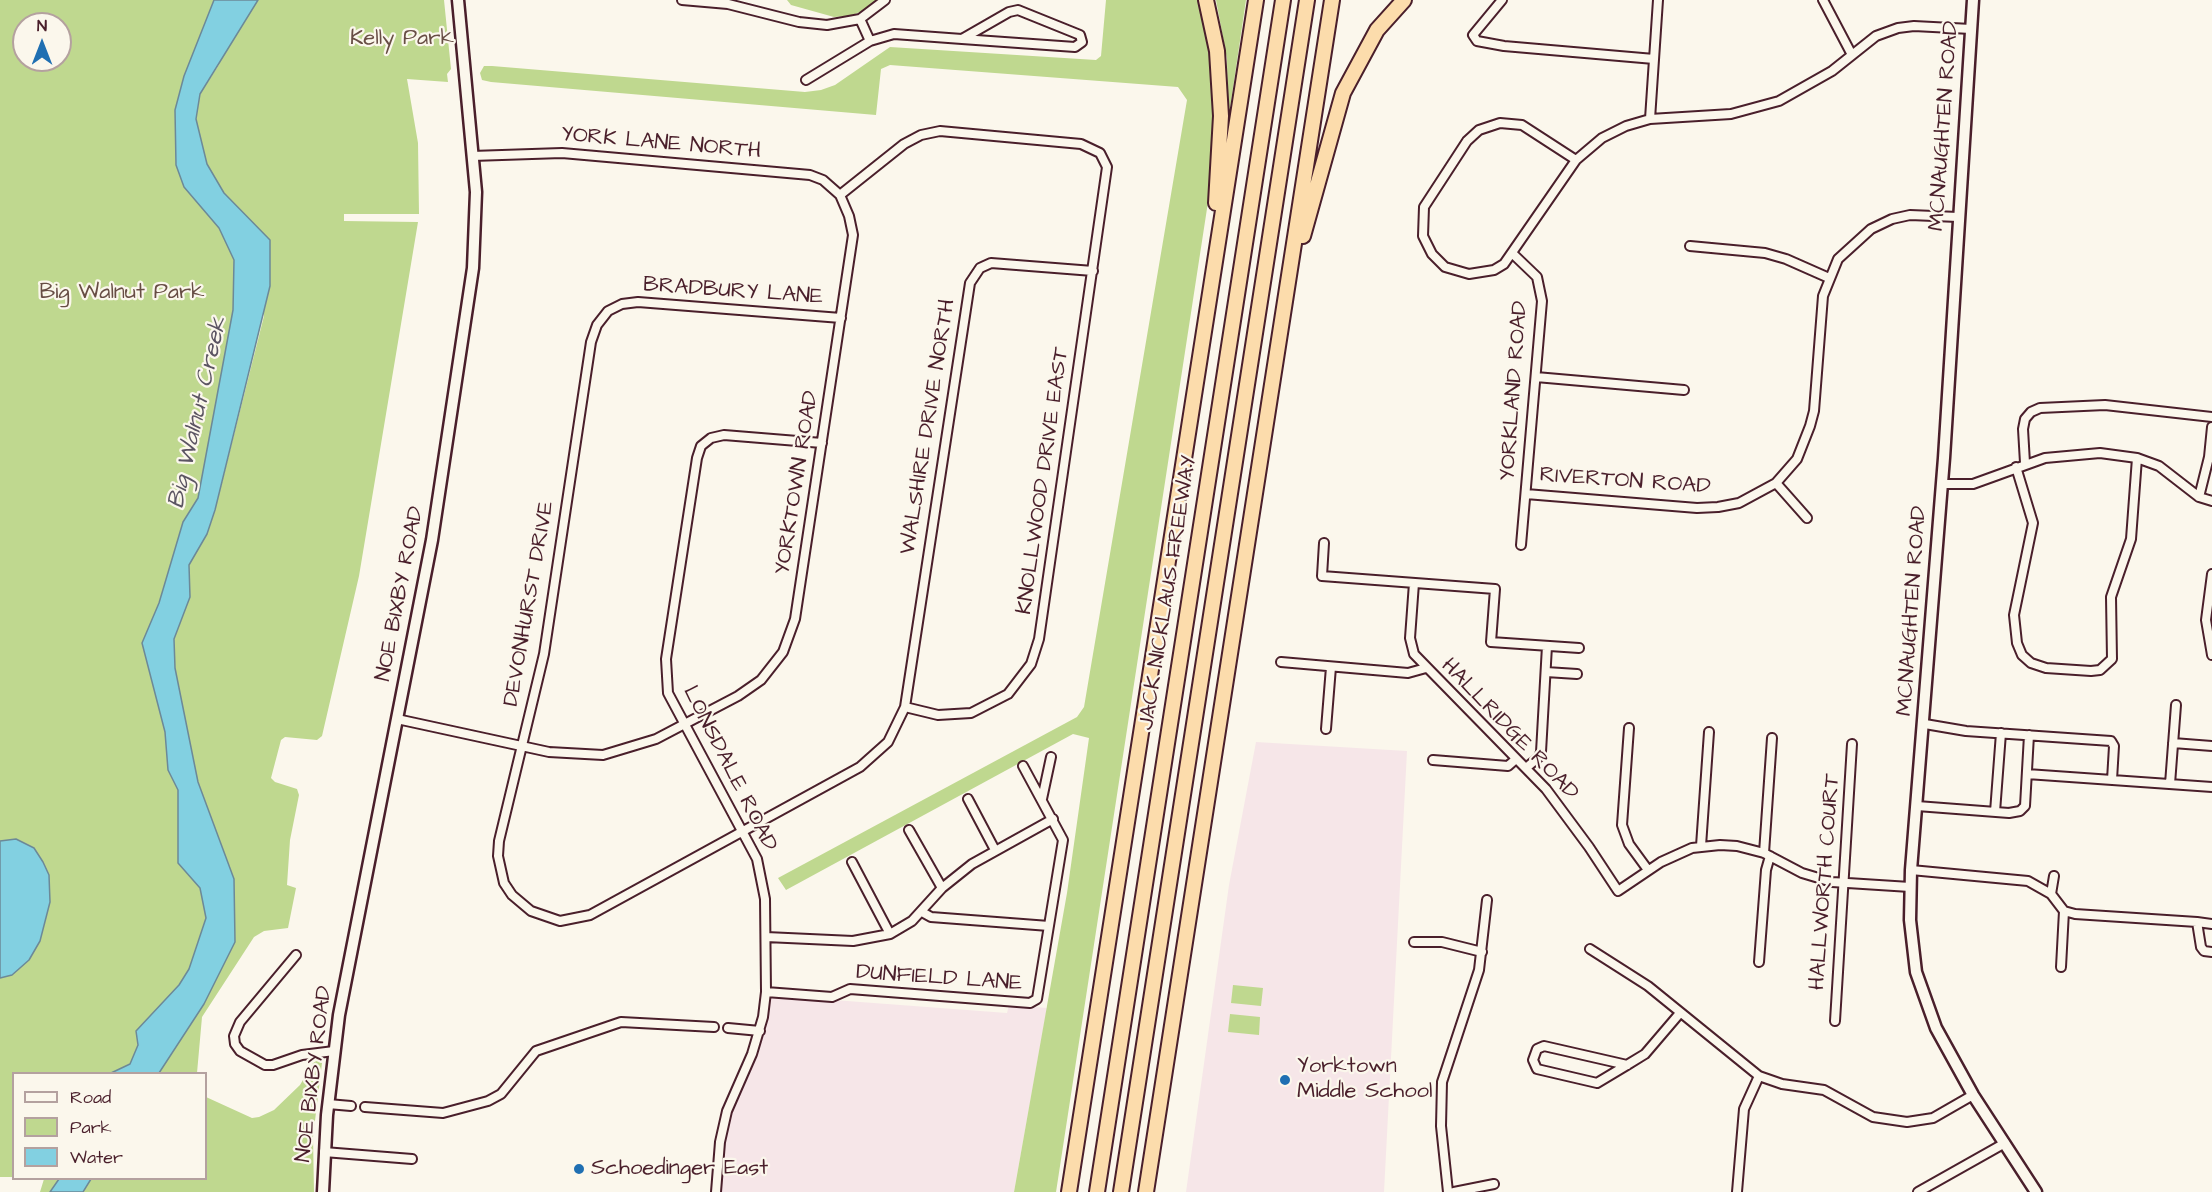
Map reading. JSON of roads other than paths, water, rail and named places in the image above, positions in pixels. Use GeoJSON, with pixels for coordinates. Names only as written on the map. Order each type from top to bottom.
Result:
{"type":"FeatureCollection","features":[{"type":"Feature","properties":{"kind":"highway"},"geometry":{"type":"LineString","coordinates":[[1206,0],[1217,51],[1221,116],[1215,266]]}},
{"type":"Feature","properties":{"kind":"highway"},"geometry":{"type":"LineString","coordinates":[[1069,1192],[1256,0]]}},
{"type":"Feature","properties":{"kind":"highway","name":"JACK NICKLAUS FREEWAY"},"geometry":{"type":"LineString","coordinates":[[1097,1192],[1283,0]]}},
{"type":"Feature","properties":{"kind":"highway","name":"JACK NICKLAUS FREEWAY"},"geometry":{"type":"LineString","coordinates":[[1121,1192],[1307,0]]}},
{"type":"Feature","properties":{"kind":"highway"},"geometry":{"type":"LineString","coordinates":[[1146,1192],[1332,0]]}},
{"type":"Feature","properties":{"kind":"highway"},"geometry":{"type":"LineString","coordinates":[[1290,269],[1301,245],[1343,93],[1377,30],[1404,0]]}},
{"type":"Feature","properties":{"kind":"street","name":"NOE BIXBY ROAD"},"geometry":{"type":"LineString","coordinates":[[323,1192],[324,1152],[334,1052],[432,540],[473,268],[477,215],[458,0]]}},
{"type":"Feature","properties":{"kind":"street"},"geometry":{"type":"LineString","coordinates":[[682,0],[728,4],[810,23],[840,24],[860,19],[885,0]]}},
{"type":"Feature","properties":{"kind":"street"},"geometry":{"type":"LineString","coordinates":[[1502,0],[1473,35],[1484,44],[1654,59]]}},
{"type":"Feature","properties":{"kind":"street"},"geometry":{"type":"LineString","coordinates":[[1650,119],[1658,0]]}},
{"type":"Feature","properties":{"kind":"street"},"geometry":{"type":"LineString","coordinates":[[1823,0],[1852,55]]}},
{"type":"Feature","properties":{"kind":"street","name":"MCNAUGHTEN ROAD"},"geometry":{"type":"LineString","coordinates":[[1973,0],[1925,724],[1911,870],[1911,940],[1921,990],[1944,1046],[2036,1192]]}},
{"type":"Feature","properties":{"kind":"street"},"geometry":{"type":"LineString","coordinates":[[806,80],[870,41],[894,34],[962,39],[1075,47],[1080,45],[1082,37],[1027,11],[1018,10],[1009,12],[962,39]]}},
{"type":"Feature","properties":{"kind":"street"},"geometry":{"type":"LineString","coordinates":[[860,19],[870,41]]}},
{"type":"Feature","properties":{"kind":"street"},"geometry":{"type":"LineString","coordinates":[[1576,160],[1530,129],[1515,123],[1485,127],[1467,141],[1427,200],[1422,215],[1423,236],[1438,261],[1455,271],[1469,274],[1494,270],[1504,264],[1576,160],[1602,138],[1626,126],[1650,119],[1731,114],[1779,101],[1817,81],[1876,36],[1898,28],[1914,26],[1971,29]]}},
{"type":"Feature","properties":{"kind":"street","name":"KNOLLWOOD DRIVE EAST"},"geometry":{"type":"LineString","coordinates":[[840,195],[904,144],[921,135],[940,131],[1081,144],[1094,148],[1104,158],[1108,177],[1039,639],[1031,664],[1008,694],[971,713],[938,715],[905,707]]}},
{"type":"Feature","properties":{"kind":"street","name":"YORK LANE NORTH"},"geometry":{"type":"LineString","coordinates":[[472,156],[562,153],[802,173],[823,180],[840,195]]}},
{"type":"Feature","properties":{"kind":"street","name":"YORKTOWN ROAD"},"geometry":{"type":"LineString","coordinates":[[397,719],[521,747],[562,754],[603,755],[638,746],[683,726],[761,680],[783,652],[795,619],[853,235],[849,216],[840,195]]}},
{"type":"Feature","properties":{"kind":"street","name":"RIVERTON ROAD"},"geometry":{"type":"LineString","coordinates":[[1526,494],[1718,507],[1739,503],[1776,483],[1797,459],[1814,411],[1821,315],[1829,278],[1838,259],[1870,229],[1910,215],[1958,217]]}},
{"type":"Feature","properties":{"kind":"street"},"geometry":{"type":"LineString","coordinates":[[1690,246],[1765,254],[1786,259],[1829,278]]}},
{"type":"Feature","properties":{"kind":"street","name":"YORKLAND ROAD"},"geometry":{"type":"LineString","coordinates":[[1513,254],[1533,273],[1542,301],[1521,545]]}},
{"type":"Feature","properties":{"kind":"street","name":"WALSHIRE DRIVE NORTH"},"geometry":{"type":"LineString","coordinates":[[531,911],[560,921],[590,915],[860,767],[876,755],[893,734],[905,707],[970,283],[980,268],[991,263],[1093,271]]}},
{"type":"Feature","properties":{"kind":"street","name":"BRADBURY LANE"},"geometry":{"type":"LineString","coordinates":[[622,304],[638,302],[841,318]]}},
{"type":"Feature","properties":{"kind":"street","name":"DEVONHURST DRIVE"},"geometry":{"type":"LineString","coordinates":[[531,911],[512,895],[504,883],[498,856],[499,841],[544,654],[591,342],[597,325],[608,311],[622,304]]}},
{"type":"Feature","properties":{"kind":"street"},"geometry":{"type":"LineString","coordinates":[[1536,377],[1684,390]]}},
{"type":"Feature","properties":{"kind":"street"},"geometry":{"type":"LineString","coordinates":[[2025,464],[2023,429],[2025,419],[2031,412],[2040,408],[2105,405],[2212,417]]}},
{"type":"Feature","properties":{"kind":"street"},"geometry":{"type":"LineString","coordinates":[[2199,497],[2209,458],[2212,427]]}},
{"type":"Feature","properties":{"kind":"street","name":"LONSDALE ROAD"},"geometry":{"type":"LineString","coordinates":[[716,1192],[720,1142],[726,1111],[760,1031],[766,992],[765,899],[761,871],[683,726],[668,693],[665,670],[697,458],[701,446],[711,438],[724,435],[822,443]]}},
{"type":"Feature","properties":{"kind":"street"},"geometry":{"type":"LineString","coordinates":[[1942,484],[1973,484],[2025,464],[2088,453],[2137,458],[2159,466],[2199,497],[2212,501]]}},
{"type":"Feature","properties":{"kind":"street"},"geometry":{"type":"LineString","coordinates":[[2016,467],[2033,523],[2014,615],[2017,643],[2022,655],[2031,663],[2046,668],[2091,671],[2100,670],[2108,665],[2113,652],[2110,597],[2131,539],[2137,458]]}},
{"type":"Feature","properties":{"kind":"street"},"geometry":{"type":"LineString","coordinates":[[1776,483],[1807,518]]}},
{"type":"Feature","properties":{"kind":"street"},"geometry":{"type":"LineString","coordinates":[[1324,543],[1322,576],[1495,589],[1491,642],[1579,648]]}},
{"type":"Feature","properties":{"kind":"street"},"geometry":{"type":"LineString","coordinates":[[2212,574],[2206,620],[2211,635],[2212,655]]}},
{"type":"Feature","properties":{"kind":"street","name":"HALLRIDGE ROAD"},"geometry":{"type":"LineString","coordinates":[[1414,583],[1411,646],[1417,659],[1526,768],[1569,819],[1618,891],[1648,870]]}},
{"type":"Feature","properties":{"kind":"street"},"geometry":{"type":"LineString","coordinates":[[1526,768],[1539,757],[1541,752],[1547,646]]}},
{"type":"Feature","properties":{"kind":"street"},"geometry":{"type":"LineString","coordinates":[[1281,662],[1408,673],[1426,668]]}},
{"type":"Feature","properties":{"kind":"street"},"geometry":{"type":"LineString","coordinates":[[1326,729],[1331,667]]}},
{"type":"Feature","properties":{"kind":"street"},"geometry":{"type":"LineString","coordinates":[[1546,672],[1578,674]]}},
{"type":"Feature","properties":{"kind":"street"},"geometry":{"type":"LineString","coordinates":[[2170,784],[2176,705]]}},
{"type":"Feature","properties":{"kind":"street"},"geometry":{"type":"LineString","coordinates":[[1925,724],[2001,733],[2111,741],[2114,746],[2112,780]]}},
{"type":"Feature","properties":{"kind":"street"},"geometry":{"type":"LineString","coordinates":[[1629,728],[1622,825],[1629,844],[1648,870],[1671,857],[1701,846],[1737,846],[1767,854],[1802,873],[1844,883],[1910,887]]}},
{"type":"Feature","properties":{"kind":"street"},"geometry":{"type":"LineString","coordinates":[[1701,846],[1709,732]]}},
{"type":"Feature","properties":{"kind":"street"},"geometry":{"type":"LineString","coordinates":[[1995,812],[2001,733]]}},
{"type":"Feature","properties":{"kind":"street"},"geometry":{"type":"LineString","coordinates":[[1917,806],[2009,813],[2020,811],[2025,806],[2029,735]]}},
{"type":"Feature","properties":{"kind":"street"},"geometry":{"type":"LineString","coordinates":[[1759,962],[1772,738]]}},
{"type":"Feature","properties":{"kind":"street"},"geometry":{"type":"LineString","coordinates":[[2173,743],[2212,746]]}},
{"type":"Feature","properties":{"kind":"street","name":"HALLWORTH COURT"},"geometry":{"type":"LineString","coordinates":[[1835,1021],[1852,744]]}},
{"type":"Feature","properties":{"kind":"street"},"geometry":{"type":"LineString","coordinates":[[1042,799],[1051,757]]}},
{"type":"Feature","properties":{"kind":"street"},"geometry":{"type":"LineString","coordinates":[[1433,760],[1508,766],[1516,759]]}},
{"type":"Feature","properties":{"kind":"street"},"geometry":{"type":"LineString","coordinates":[[922,912],[931,917],[1049,926],[1062,835],[1023,766]]}},
{"type":"Feature","properties":{"kind":"street"},"geometry":{"type":"LineString","coordinates":[[2027,774],[2212,787]]}},
{"type":"Feature","properties":{"kind":"street"},"geometry":{"type":"LineString","coordinates":[[968,799],[995,850]]}},
{"type":"Feature","properties":{"kind":"street"},"geometry":{"type":"LineString","coordinates":[[766,937],[854,941],[890,934],[922,912],[957,874],[995,850],[1053,819]]}},
{"type":"Feature","properties":{"kind":"street"},"geometry":{"type":"LineString","coordinates":[[909,831],[942,888]]}},
{"type":"Feature","properties":{"kind":"street"},"geometry":{"type":"LineString","coordinates":[[852,862],[890,934]]}},
{"type":"Feature","properties":{"kind":"street"},"geometry":{"type":"LineString","coordinates":[[1911,870],[2021,880],[2035,884],[2050,894],[2064,911],[2061,966]]}},
{"type":"Feature","properties":{"kind":"street"},"geometry":{"type":"LineString","coordinates":[[2050,894],[2054,876]]}},
{"type":"Feature","properties":{"kind":"street"},"geometry":{"type":"LineString","coordinates":[[1448,1192],[1441,1126],[1442,1082],[1479,970],[1487,900]]}},
{"type":"Feature","properties":{"kind":"street"},"geometry":{"type":"LineString","coordinates":[[2064,911],[2212,924]]}},
{"type":"Feature","properties":{"kind":"street"},"geometry":{"type":"LineString","coordinates":[[2197,922],[2201,947],[2204,951],[2212,952]]}},
{"type":"Feature","properties":{"kind":"street","name":"DUNFIELD LANE"},"geometry":{"type":"LineString","coordinates":[[766,992],[832,997],[850,989],[1030,1003],[1037,999],[1049,926]]}},
{"type":"Feature","properties":{"kind":"street"},"geometry":{"type":"LineString","coordinates":[[1414,942],[1442,942],[1482,952]]}},
{"type":"Feature","properties":{"kind":"street"},"geometry":{"type":"LineString","coordinates":[[1590,950],[1648,986],[1759,1077],[1782,1084],[1824,1089],[1872,1117],[1896,1121],[1916,1122],[1933,1118],[1973,1095]]}},
{"type":"Feature","properties":{"kind":"street"},"geometry":{"type":"LineString","coordinates":[[296,955],[240,1022],[234,1036],[235,1044],[240,1051],[265,1065],[273,1065],[302,1055],[334,1052]]}},
{"type":"Feature","properties":{"kind":"street"},"geometry":{"type":"LineString","coordinates":[[1627,1065],[1544,1046],[1537,1049],[1533,1060],[1537,1069],[1597,1083],[1627,1065],[1645,1054],[1680,1013]]}},
{"type":"Feature","properties":{"kind":"street"},"geometry":{"type":"LineString","coordinates":[[365,1107],[443,1113],[488,1101],[501,1094],[536,1051],[621,1022],[714,1027]]}},
{"type":"Feature","properties":{"kind":"street"},"geometry":{"type":"LineString","coordinates":[[728,1028],[760,1031]]}},
{"type":"Feature","properties":{"kind":"street"},"geometry":{"type":"LineString","coordinates":[[1737,1192],[1744,1109],[1759,1077]]}},
{"type":"Feature","properties":{"kind":"street"},"geometry":{"type":"LineString","coordinates":[[328,1104],[351,1106]]}},
{"type":"Feature","properties":{"kind":"street"},"geometry":{"type":"LineString","coordinates":[[1918,1192],[2005,1143]]}},
{"type":"Feature","properties":{"kind":"street"},"geometry":{"type":"LineString","coordinates":[[324,1152],[412,1159]]}},
{"type":"Feature","properties":{"kind":"street"},"geometry":{"type":"LineString","coordinates":[[1454,1192],[1494,1184]]}},
{"type":"Feature","properties":{"kind":"water"},"geometry":{"type":"Polygon","coordinates":[[[214,0],[258,0],[200,94],[196,119],[207,164],[224,193],[270,240],[270,286],[215,510],[207,534],[189,565],[190,597],[174,639],[175,668],[198,782],[234,879],[235,942],[204,1004],[160,1072],[113,1072],[130,1064],[138,1045],[136,1031],[179,985],[189,969],[206,918],[200,888],[178,863],[178,790],[168,770],[165,732],[142,643],[159,603],[183,522],[198,498],[233,310],[234,260],[219,228],[184,187],[176,165],[175,110],[184,76],[214,0]]]}},
{"type":"Feature","properties":{"kind":"water"},"geometry":{"type":"Polygon","coordinates":[[[16,839],[34,848],[43,862],[49,875],[50,902],[40,941],[29,960],[12,975],[0,978],[0,841],[16,839]]]}},
{"type":"Feature","properties":{"kind":"water"},"geometry":{"type":"Polygon","coordinates":[[[58,1180],[90,1180],[83,1192],[50,1192],[58,1180]]]}},
{"type":"Feature","properties":{"kind":"place","name":"Yorktown Middle School"},"geometry":{"type":"Point","coordinates":[1285,1080]}},
{"type":"Feature","properties":{"kind":"place","name":"Schoedinger East"},"geometry":{"type":"Point","coordinates":[579,1169]}},
{"type":"Feature","properties":{"kind":"park label","name":"Kelly Park"},"geometry":{"type":"Point","coordinates":[402,39]}},
{"type":"Feature","properties":{"kind":"park label","name":"Big Walnut Park"},"geometry":{"type":"Point","coordinates":[122,293]}},
{"type":"Feature","properties":{"kind":"water label","name":"Big Walnut Creek"},"geometry":{"type":"Point","coordinates":[199,413]}}]}
